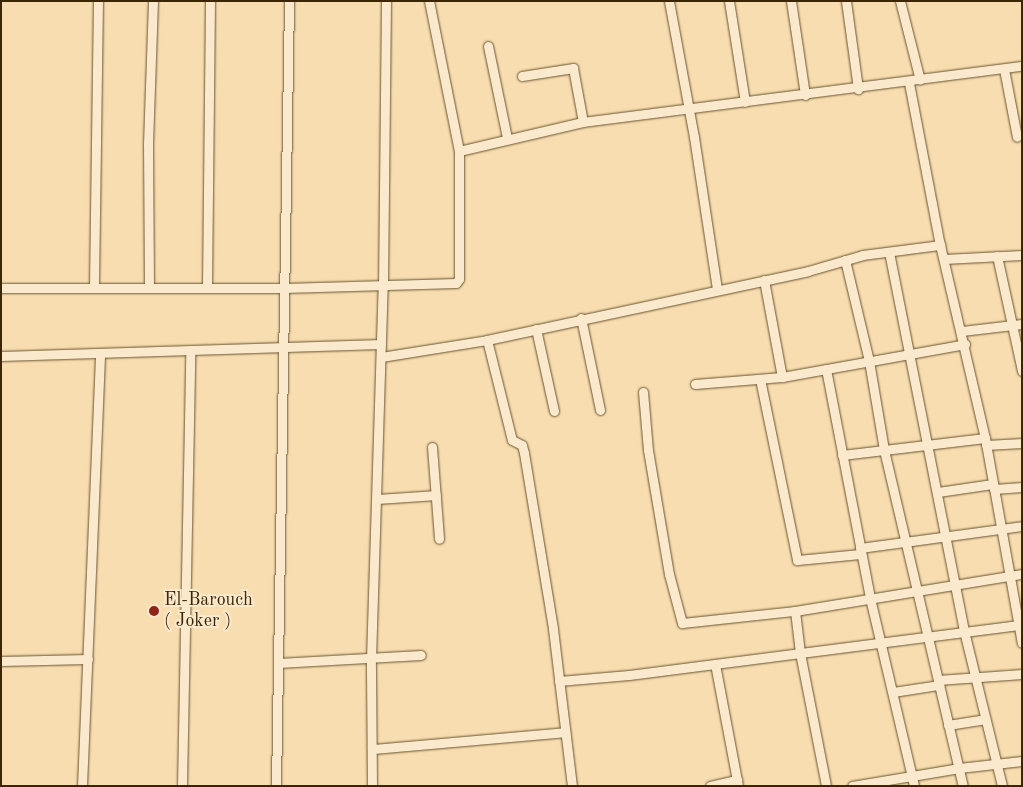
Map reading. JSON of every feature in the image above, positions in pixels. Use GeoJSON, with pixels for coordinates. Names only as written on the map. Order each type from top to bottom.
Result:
{"type":"FeatureCollection","features":[{"type":"Feature","properties":{"kind":"street"},"geometry":{"type":"LineString","coordinates":[[94,286],[98,1]]}},
{"type":"Feature","properties":{"kind":"street"},"geometry":{"type":"LineString","coordinates":[[149,287],[148,144],[153,1]]}},
{"type":"Feature","properties":{"kind":"street"},"geometry":{"type":"LineString","coordinates":[[207,288],[210,1]]}},
{"type":"Feature","properties":{"kind":"street"},"geometry":{"type":"LineString","coordinates":[[276,786],[289,1]]}},
{"type":"Feature","properties":{"kind":"street"},"geometry":{"type":"LineString","coordinates":[[372,786],[372,659],[383,286],[386,1]]}},
{"type":"Feature","properties":{"kind":"street"},"geometry":{"type":"LineString","coordinates":[[1,288],[94,286],[284,288],[449,285],[459,279],[459,151],[430,1]]}},
{"type":"Feature","properties":{"kind":"street"},"geometry":{"type":"LineString","coordinates":[[669,1],[689,107],[717,289]]}},
{"type":"Feature","properties":{"kind":"street"},"geometry":{"type":"LineString","coordinates":[[729,1],[745,102]]}},
{"type":"Feature","properties":{"kind":"street"},"geometry":{"type":"LineString","coordinates":[[791,1],[805,95]]}},
{"type":"Feature","properties":{"kind":"street"},"geometry":{"type":"LineString","coordinates":[[846,1],[858,89]]}},
{"type":"Feature","properties":{"kind":"street"},"geometry":{"type":"LineString","coordinates":[[900,1],[920,80]]}},
{"type":"Feature","properties":{"kind":"street"},"geometry":{"type":"LineString","coordinates":[[488,46],[507,138]]}},
{"type":"Feature","properties":{"kind":"street"},"geometry":{"type":"LineString","coordinates":[[459,151],[507,138],[583,122],[689,107],[908,83],[1022,66]]}},
{"type":"Feature","properties":{"kind":"street"},"geometry":{"type":"LineString","coordinates":[[522,76],[573,68],[583,122]]}},
{"type":"Feature","properties":{"kind":"street"},"geometry":{"type":"LineString","coordinates":[[1004,69],[1018,137]]}},
{"type":"Feature","properties":{"kind":"street"},"geometry":{"type":"LineString","coordinates":[[908,83],[940,245],[965,344],[985,442],[1022,644]]}},
{"type":"Feature","properties":{"kind":"street"},"geometry":{"type":"LineString","coordinates":[[381,357],[487,340],[764,280],[846,260],[940,245]]}},
{"type":"Feature","properties":{"kind":"street"},"geometry":{"type":"LineString","coordinates":[[889,252],[929,444],[964,630],[1002,786]]}},
{"type":"Feature","properties":{"kind":"street"},"geometry":{"type":"LineString","coordinates":[[944,258],[1022,255]]}},
{"type":"Feature","properties":{"kind":"street"},"geometry":{"type":"LineString","coordinates":[[997,256],[1022,371]]}},
{"type":"Feature","properties":{"kind":"street"},"geometry":{"type":"LineString","coordinates":[[846,260],[869,360],[884,450],[963,786]]}},
{"type":"Feature","properties":{"kind":"street"},"geometry":{"type":"LineString","coordinates":[[764,280],[782,376]]}},
{"type":"Feature","properties":{"kind":"street"},"geometry":{"type":"LineString","coordinates":[[582,318],[600,410]]}},
{"type":"Feature","properties":{"kind":"street"},"geometry":{"type":"LineString","coordinates":[[962,331],[1022,324]]}},
{"type":"Feature","properties":{"kind":"street"},"geometry":{"type":"LineString","coordinates":[[536,329],[554,411]]}},
{"type":"Feature","properties":{"kind":"street"},"geometry":{"type":"LineString","coordinates":[[487,340],[512,440],[522,445],[524,453],[559,681],[572,786]]}},
{"type":"Feature","properties":{"kind":"street"},"geometry":{"type":"LineString","coordinates":[[1,356],[381,344]]}},
{"type":"Feature","properties":{"kind":"street"},"geometry":{"type":"LineString","coordinates":[[695,384],[782,376],[965,344]]}},
{"type":"Feature","properties":{"kind":"street"},"geometry":{"type":"LineString","coordinates":[[182,786],[190,350]]}},
{"type":"Feature","properties":{"kind":"street"},"geometry":{"type":"LineString","coordinates":[[82,786],[100,354]]}},
{"type":"Feature","properties":{"kind":"street"},"geometry":{"type":"LineString","coordinates":[[826,369],[870,598],[882,642],[914,786]]}},
{"type":"Feature","properties":{"kind":"street"},"geometry":{"type":"LineString","coordinates":[[760,379],[797,560],[861,551],[946,534],[1022,526]]}},
{"type":"Feature","properties":{"kind":"street"},"geometry":{"type":"LineString","coordinates":[[643,392],[648,450],[669,574],[682,623],[795,610],[955,583],[1022,574]]}},
{"type":"Feature","properties":{"kind":"street"},"geometry":{"type":"LineString","coordinates":[[842,454],[929,444],[1022,443]]}},
{"type":"Feature","properties":{"kind":"street"},"geometry":{"type":"LineString","coordinates":[[432,447],[439,539]]}},
{"type":"Feature","properties":{"kind":"street"},"geometry":{"type":"LineString","coordinates":[[938,492],[993,486],[1022,487]]}},
{"type":"Feature","properties":{"kind":"street"},"geometry":{"type":"LineString","coordinates":[[378,499],[436,495]]}},
{"type":"Feature","properties":{"kind":"street"},"geometry":{"type":"LineString","coordinates":[[795,610],[800,653],[826,786]]}},
{"type":"Feature","properties":{"kind":"street"},"geometry":{"type":"LineString","coordinates":[[559,681],[715,664],[964,630],[1018,625]]}},
{"type":"Feature","properties":{"kind":"street"},"geometry":{"type":"LineString","coordinates":[[278,663],[421,655]]}},
{"type":"Feature","properties":{"kind":"street"},"geometry":{"type":"LineString","coordinates":[[1,661],[88,659]]}},
{"type":"Feature","properties":{"kind":"street"},"geometry":{"type":"LineString","coordinates":[[710,786],[738,783],[715,664]]}},
{"type":"Feature","properties":{"kind":"street"},"geometry":{"type":"LineString","coordinates":[[893,692],[974,675],[1022,674]]}},
{"type":"Feature","properties":{"kind":"street"},"geometry":{"type":"LineString","coordinates":[[948,725],[985,719]]}},
{"type":"Feature","properties":{"kind":"street"},"geometry":{"type":"LineString","coordinates":[[372,749],[565,732]]}},
{"type":"Feature","properties":{"kind":"street"},"geometry":{"type":"LineString","coordinates":[[852,786],[876,784],[959,768],[1022,761]]}},
{"type":"Feature","properties":{"kind":"place","name":"El-Barouch ( Joker )"},"geometry":{"type":"Point","coordinates":[154,611]}}]}
